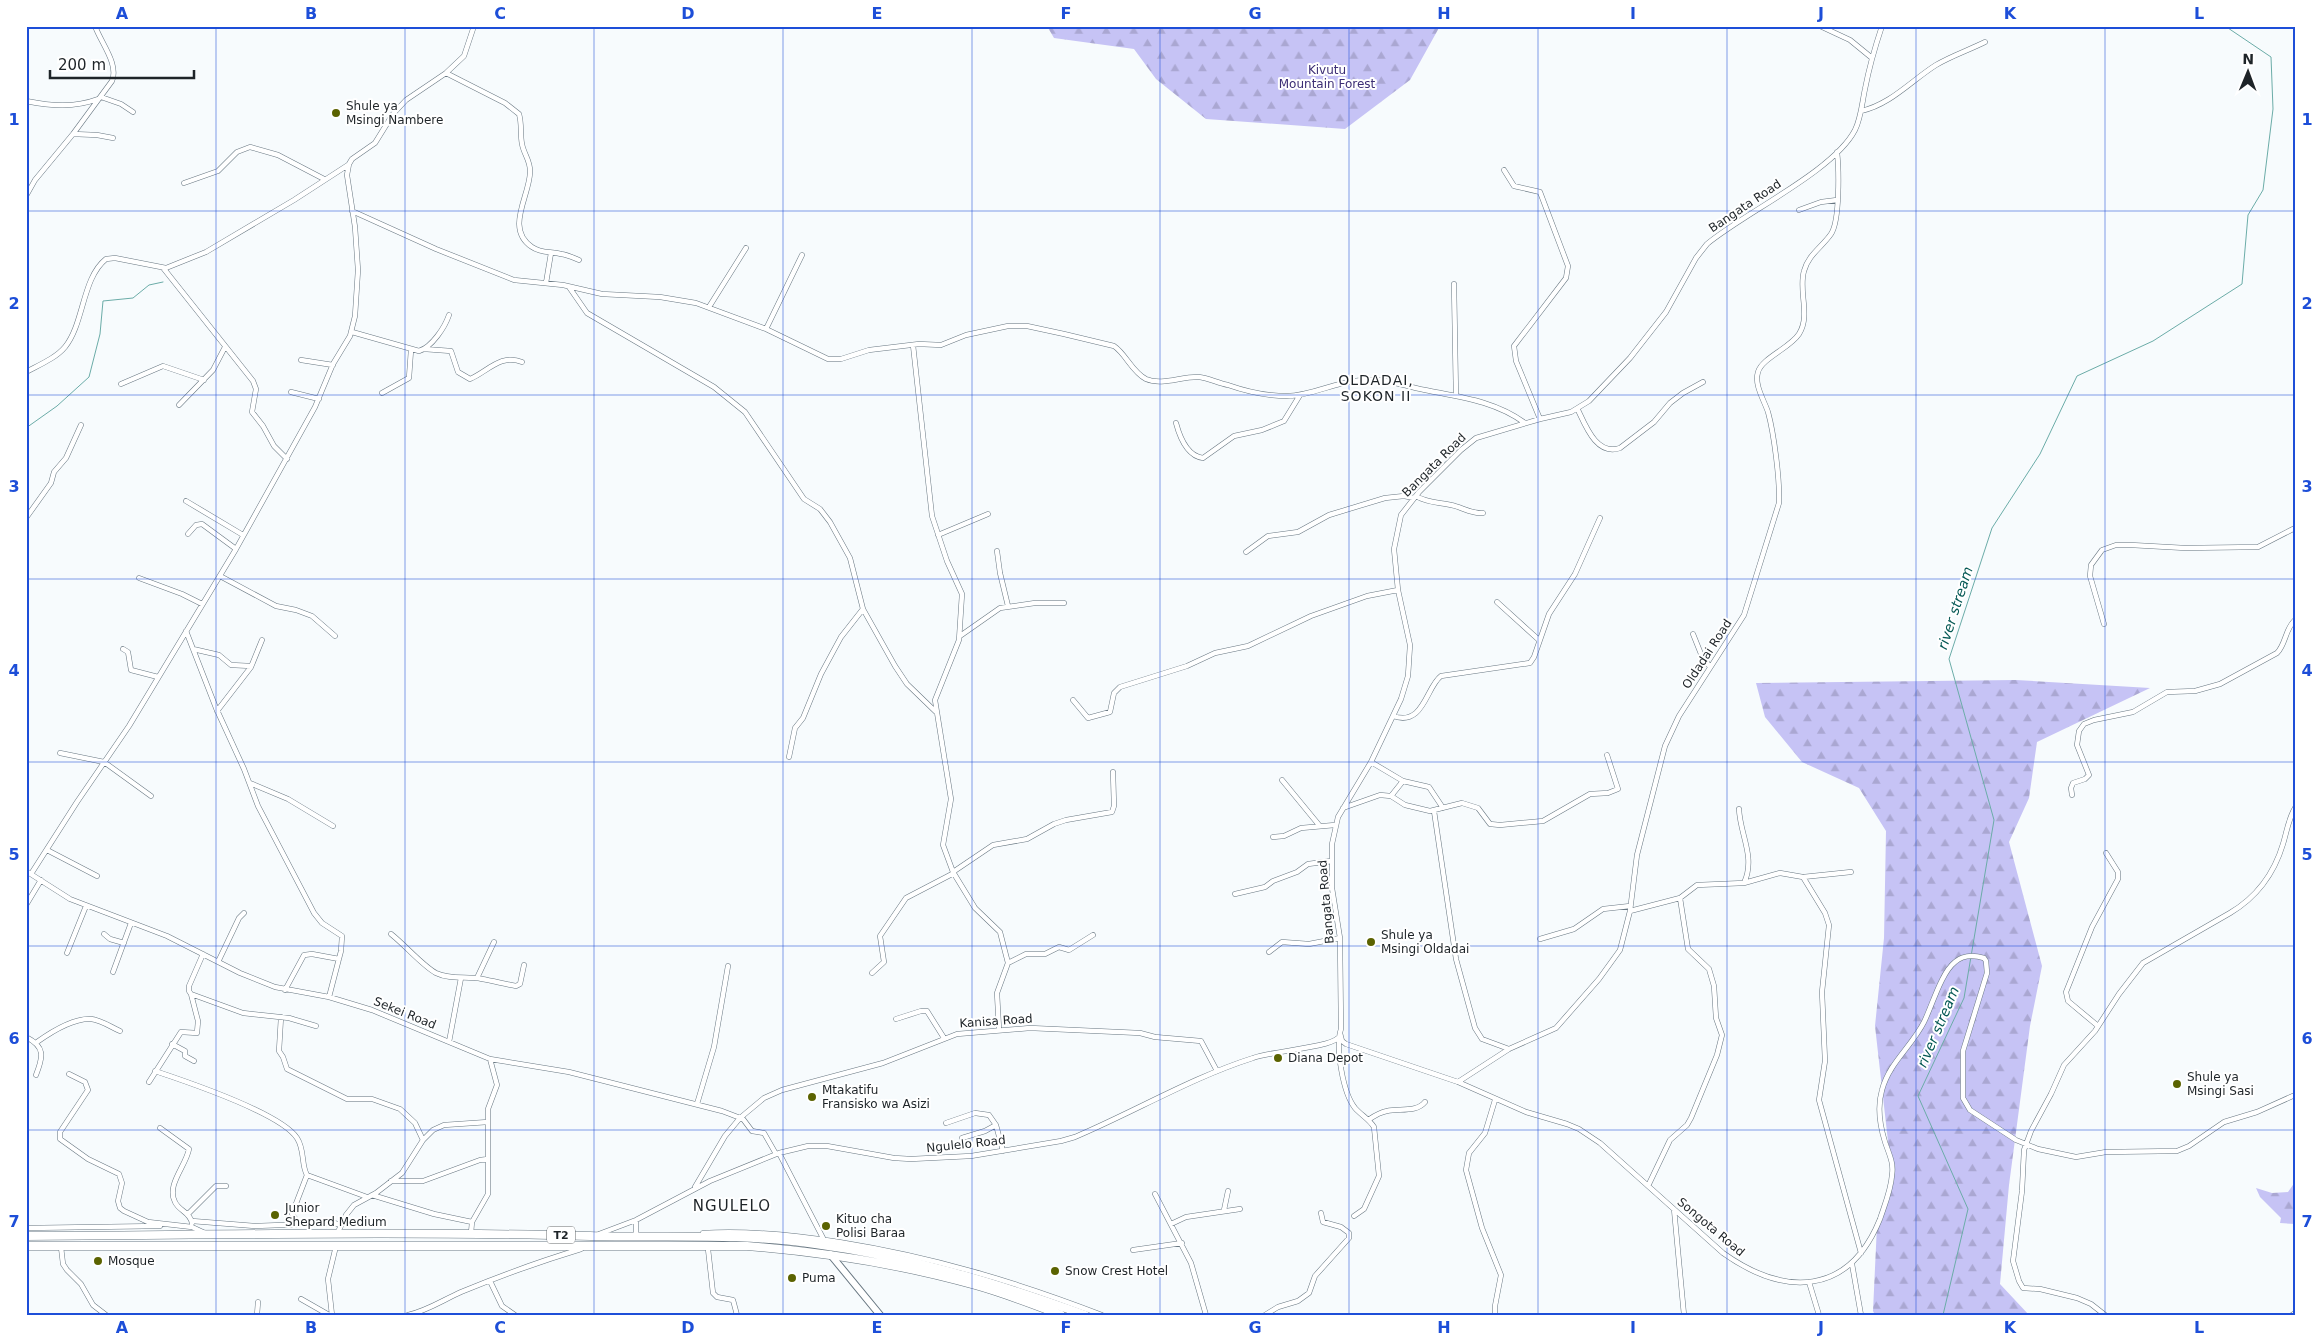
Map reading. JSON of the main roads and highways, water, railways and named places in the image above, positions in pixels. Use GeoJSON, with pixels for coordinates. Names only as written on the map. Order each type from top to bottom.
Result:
{"type":"FeatureCollection","features":[{"type":"Feature","properties":{"kind":"highway","name":"T2"},"geometry":{"type":"LineString","coordinates":[[26,1236],[469,1233],[679,1236],[825,1243],[947,1269],[1020,1291],[1085,1315]]}},
{"type":"Feature","properties":{"kind":"highway"},"geometry":{"type":"LineString","coordinates":[[466,1246],[469,1233]]}},
{"type":"Feature","properties":{"kind":"highway"},"geometry":{"type":"LineString","coordinates":[[498,1246],[500,1234]]}},
{"type":"Feature","properties":{"kind":"highway","name":"T2"},"geometry":{"type":"LineString","coordinates":[[26,1246],[591,1246],[707,1244],[747,1246],[830,1254],[946,1277],[976,1285],[1061,1315]]}},
{"type":"Feature","properties":{"kind":"waterway","name":"river stream"},"geometry":{"type":"LineString","coordinates":[[1943,1315],[1968,1209],[1918,1096],[1964,998],[1994,820],[1949,659],[1992,528],[2040,454],[2077,376],[2153,341],[2242,284],[2248,215],[2263,190],[2273,109],[2271,57],[2225,26]]}},
{"type":"Feature","properties":{"kind":"waterway"},"geometry":{"type":"LineString","coordinates":[[26,428],[57,406],[89,377],[100,334],[103,301],[133,298],[149,285],[163,282]]}},
{"type":"Feature","properties":{"kind":"place","name":"Shule ya Msingi Nambere"},"geometry":{"type":"Point","coordinates":[336,113]}},
{"type":"Feature","properties":{"kind":"place","name":"Shule ya Msingi Oldadai"},"geometry":{"type":"Point","coordinates":[1371,942]}},
{"type":"Feature","properties":{"kind":"place","name":"Diana Depot"},"geometry":{"type":"Point","coordinates":[1278,1058]}},
{"type":"Feature","properties":{"kind":"place","name":"Shule ya Msingi Sasi"},"geometry":{"type":"Point","coordinates":[2177,1084]}},
{"type":"Feature","properties":{"kind":"place","name":"Mtakatifu Fransisko wa Asizi"},"geometry":{"type":"Point","coordinates":[812,1097]}},
{"type":"Feature","properties":{"kind":"place","name":"Junior Shepard Medium"},"geometry":{"type":"Point","coordinates":[275,1215]}},
{"type":"Feature","properties":{"kind":"place","name":"Kituo cha Polisi Baraa"},"geometry":{"type":"Point","coordinates":[826,1226]}},
{"type":"Feature","properties":{"kind":"place","name":"Mosque"},"geometry":{"type":"Point","coordinates":[98,1261]}},
{"type":"Feature","properties":{"kind":"place","name":"Snow Crest Hotel"},"geometry":{"type":"Point","coordinates":[1055,1271]}},
{"type":"Feature","properties":{"kind":"place","name":"Puma"},"geometry":{"type":"Point","coordinates":[792,1278]}},
{"type":"Feature","properties":{"kind":"district","name":"OLDADAI, SOKON II"},"geometry":{"type":"Point","coordinates":[1376,388]}},
{"type":"Feature","properties":{"kind":"district","name":"NGULELO"},"geometry":{"type":"Point","coordinates":[732,1206]}},
{"type":"Feature","properties":{"kind":"park label","name":"Kivutu Mountain Forest"},"geometry":{"type":"Point","coordinates":[1327,77]}}]}
